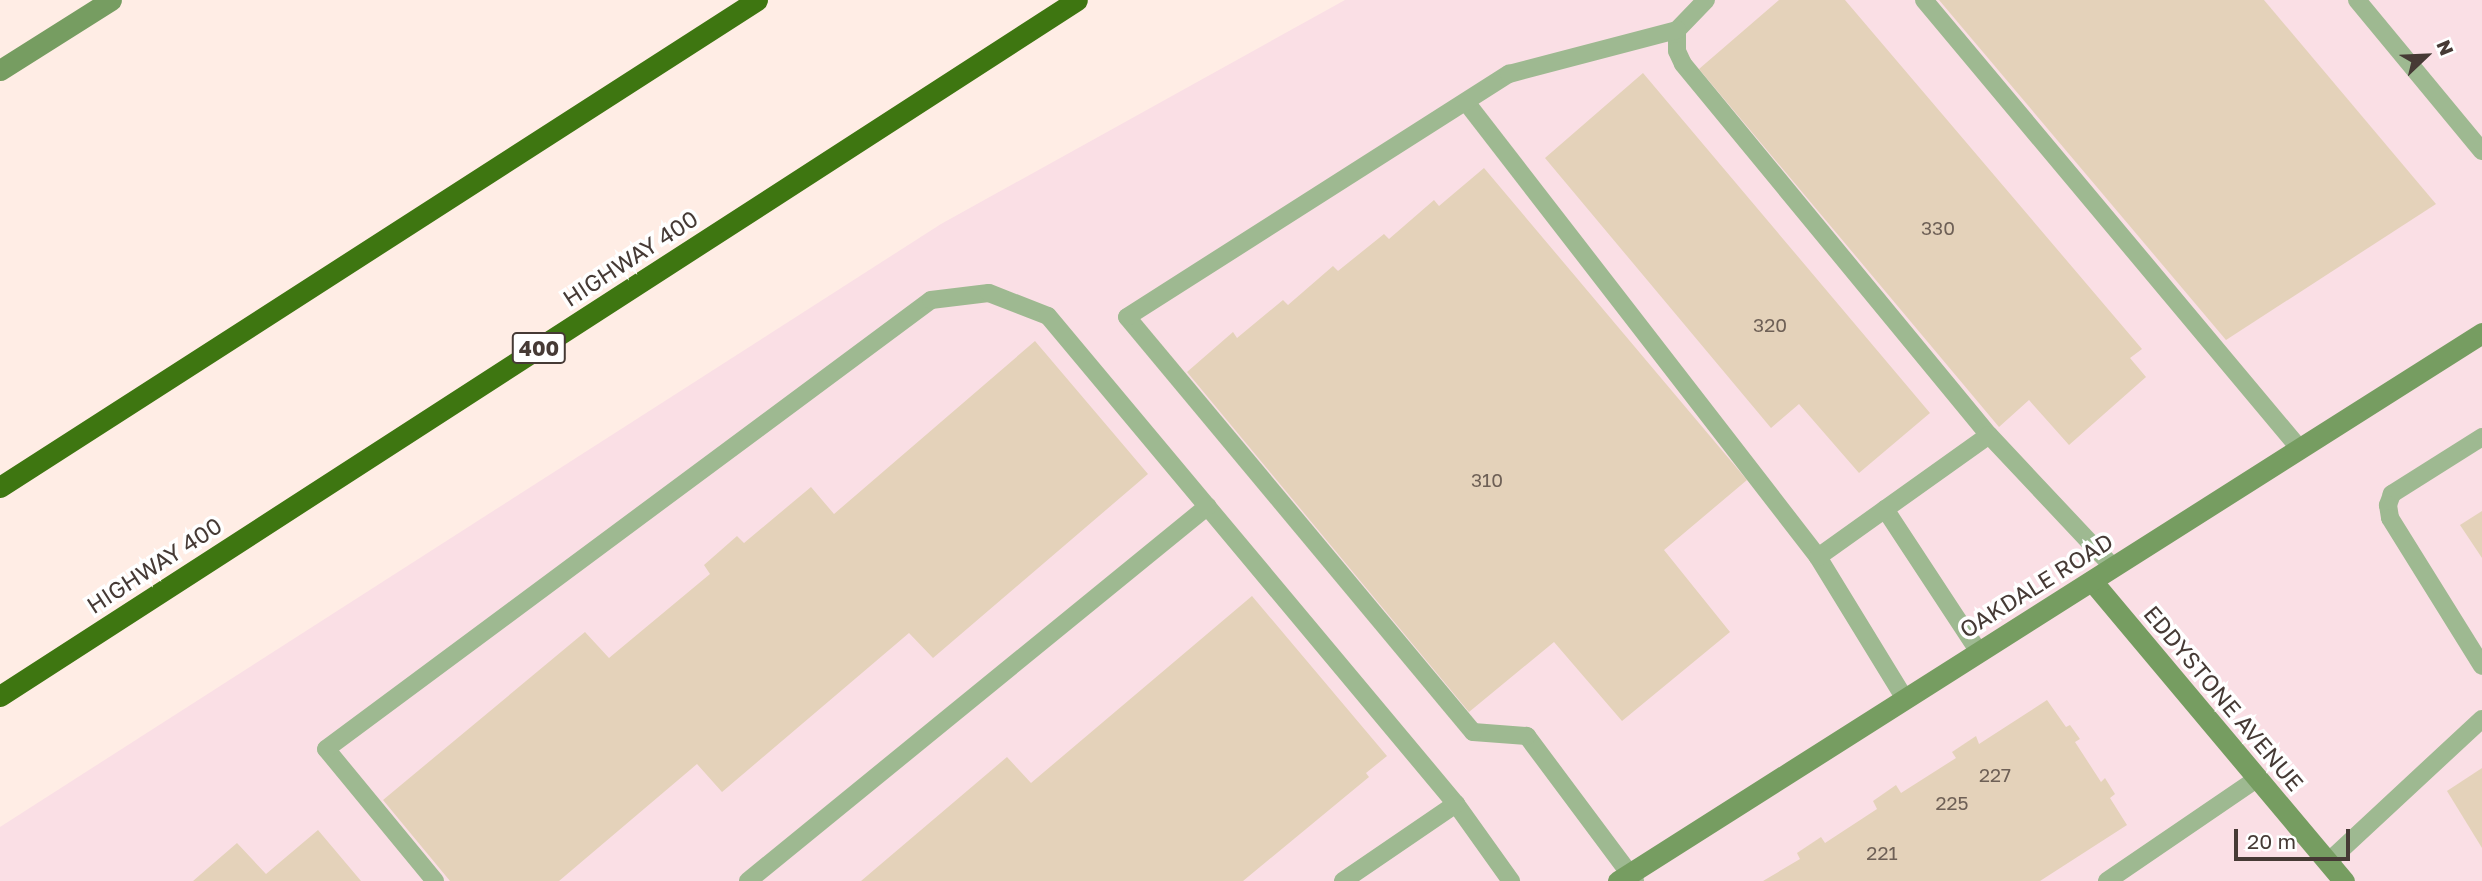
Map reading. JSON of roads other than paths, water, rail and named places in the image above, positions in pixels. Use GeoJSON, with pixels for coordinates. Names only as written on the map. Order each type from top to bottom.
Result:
{"type":"FeatureCollection","features":[{"type":"Feature","properties":{"kind":"highway"},"geometry":{"type":"LineString","coordinates":[[0,487],[757,0]]}},
{"type":"Feature","properties":{"kind":"highway","name":"HIGHWAY 400"},"geometry":{"type":"LineString","coordinates":[[0,696],[1077,0]]}},
{"type":"Feature","properties":{"kind":"street"},"geometry":{"type":"LineString","coordinates":[[0,71],[111,0]]}},
{"type":"Feature","properties":{"kind":"street","name":"OAKDALE ROAD"},"geometry":{"type":"LineString","coordinates":[[1627,878],[2482,333]]}},
{"type":"Feature","properties":{"kind":"street","name":"EDDYSTONE AVENUE"},"geometry":{"type":"LineString","coordinates":[[2092,581],[2344,881]]}},
{"type":"Feature","properties":{"kind":"lane"},"geometry":{"type":"LineString","coordinates":[[1627,878],[1527,736],[1473,732],[1128,317],[1509,74],[1677,30],[1706,0]]}},
{"type":"Feature","properties":{"kind":"lane"},"geometry":{"type":"LineString","coordinates":[[1924,0],[2300,449]]}},
{"type":"Feature","properties":{"kind":"lane"},"geometry":{"type":"LineString","coordinates":[[2357,0],[2482,150]]}},
{"type":"Feature","properties":{"kind":"lane"},"geometry":{"type":"LineString","coordinates":[[1677,30],[1677,51],[1683,64],[1989,435],[2113,567]]}},
{"type":"Feature","properties":{"kind":"lane"},"geometry":{"type":"LineString","coordinates":[[1466,102],[1818,557],[1905,699]]}},
{"type":"Feature","properties":{"kind":"lane"},"geometry":{"type":"LineString","coordinates":[[435,881],[326,749],[930,300],[989,293],[1048,316],[1456,804],[1511,881]]}},
{"type":"Feature","properties":{"kind":"lane"},"geometry":{"type":"LineString","coordinates":[[1818,557],[1989,435]]}},
{"type":"Feature","properties":{"kind":"lane"},"geometry":{"type":"LineString","coordinates":[[2482,437],[2392,494],[2388,505],[2390,518],[2482,666]]}},
{"type":"Feature","properties":{"kind":"lane"},"geometry":{"type":"LineString","coordinates":[[748,881],[1208,506]]}},
{"type":"Feature","properties":{"kind":"lane"},"geometry":{"type":"LineString","coordinates":[[1885,509],[1979,652]]}},
{"type":"Feature","properties":{"kind":"lane"},"geometry":{"type":"LineString","coordinates":[[2328,862],[2482,719]]}},
{"type":"Feature","properties":{"kind":"lane"},"geometry":{"type":"LineString","coordinates":[[2107,881],[2258,778]]}},
{"type":"Feature","properties":{"kind":"lane"},"geometry":{"type":"LineString","coordinates":[[1343,881],[1456,804]]}}]}
